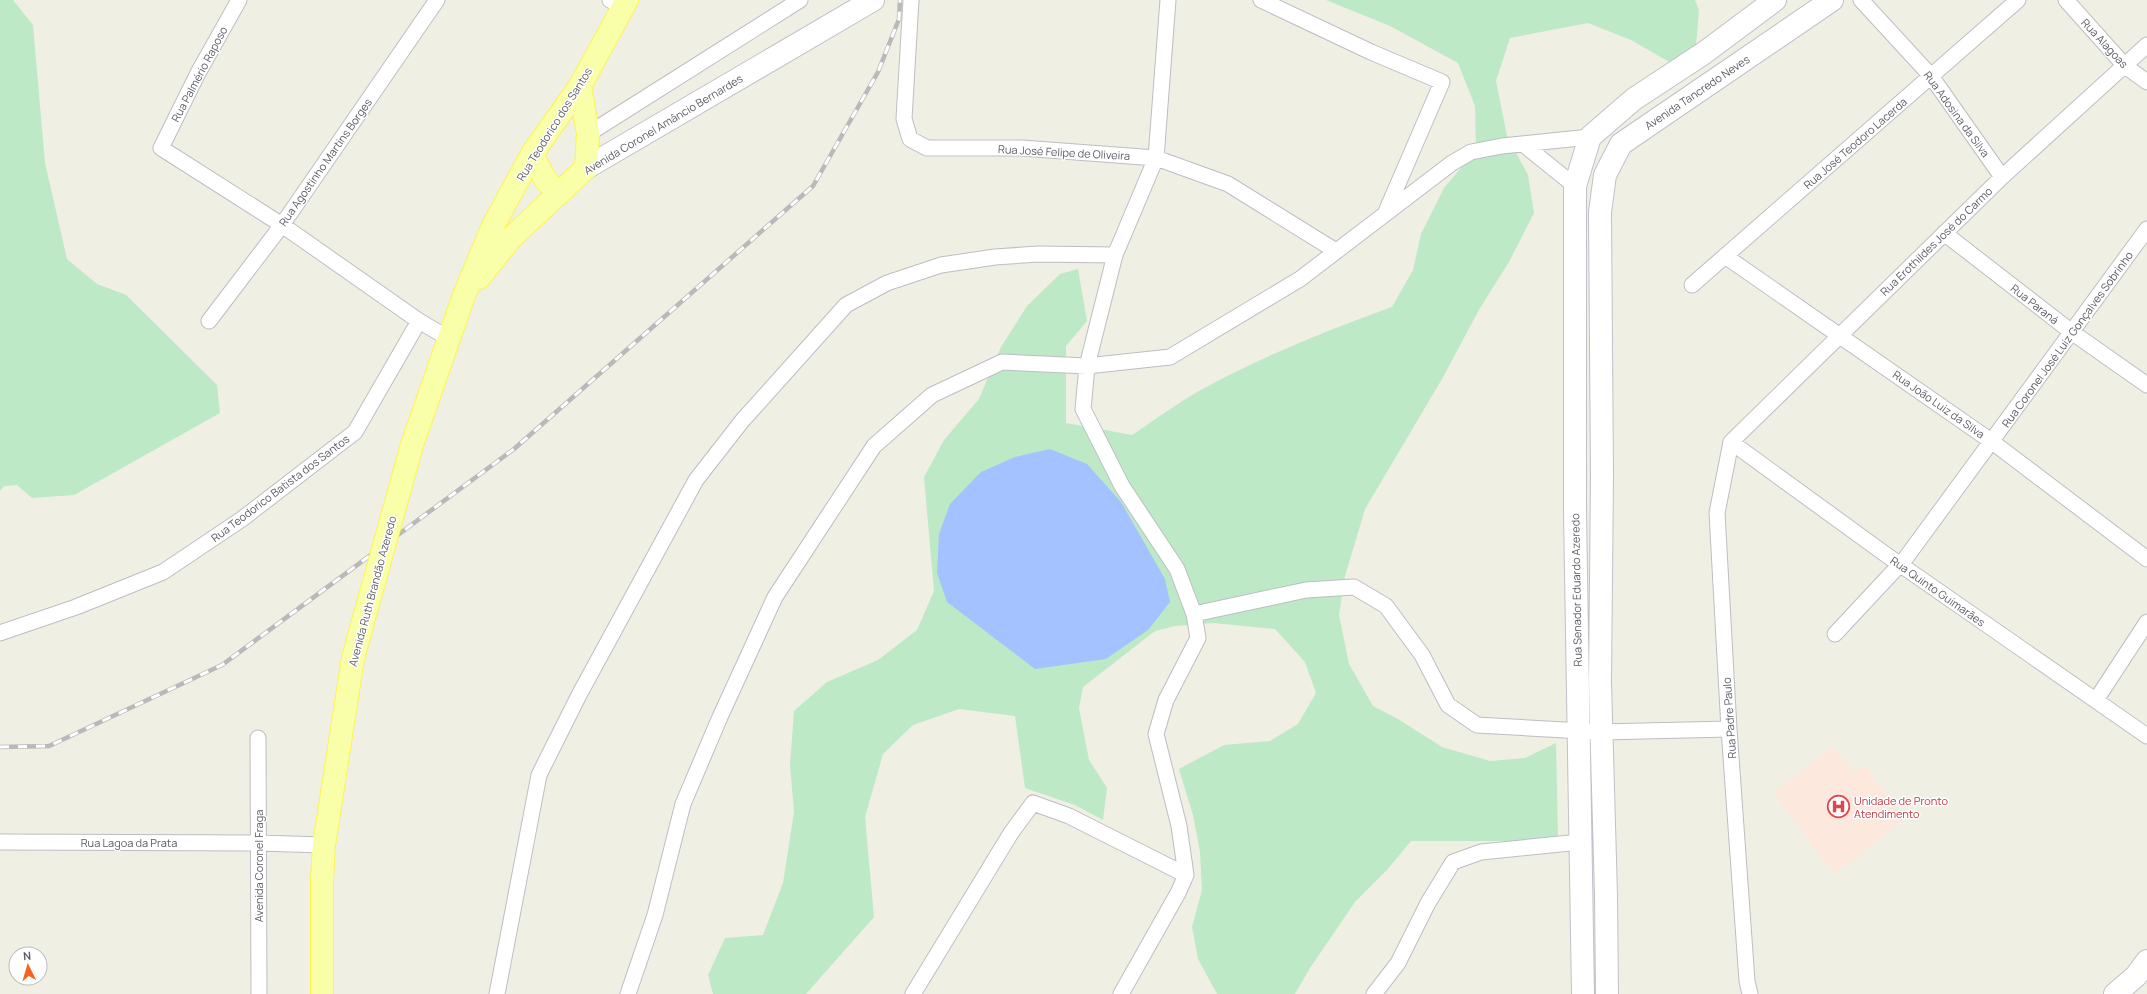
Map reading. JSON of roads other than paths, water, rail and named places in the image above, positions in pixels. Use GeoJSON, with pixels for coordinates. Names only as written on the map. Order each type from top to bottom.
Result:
{"type":"FeatureCollection","features":[{"type":"Feature","properties":{"kind":"main road","name":"Rua Teodorico dos Santos"},"geometry":{"type":"LineString","coordinates":[[493,226],[532,154],[580,86],[619,2]]}},
{"type":"Feature","properties":{"kind":"main road"},"geometry":{"type":"LineString","coordinates":[[580,86],[588,134],[586,168]]}},
{"type":"Feature","properties":{"kind":"main road"},"geometry":{"type":"LineString","coordinates":[[532,154],[546,181],[560,193]]}},
{"type":"Feature","properties":{"kind":"main road","name":"Avenida Coronel Amâncio Bernardes"},"geometry":{"type":"LineString","coordinates":[[463,298],[511,238],[586,168]]}},
{"type":"Feature","properties":{"kind":"main road","name":"Avenida Ruth Brandão Azeredo"},"geometry":{"type":"LineString","coordinates":[[322,994],[322,880],[324,845],[353,658],[412,445],[448,338],[493,226]]}},
{"type":"Feature","properties":{"kind":"street","name":"Rua Palmério Raposo"},"geometry":{"type":"LineString","coordinates":[[239,0],[198,73],[161,148],[282,225]]}},
{"type":"Feature","properties":{"kind":"street","name":"Rua Agostinho Martins Borges"},"geometry":{"type":"LineString","coordinates":[[209,321],[282,225],[437,0]]}},
{"type":"Feature","properties":{"kind":"street"},"geometry":{"type":"LineString","coordinates":[[588,134],[800,0]]}},
{"type":"Feature","properties":{"kind":"street","name":"Avenida Coronel Amâncio Bernardes"},"geometry":{"type":"LineString","coordinates":[[586,168],[873,0]]}},
{"type":"Feature","properties":{"kind":"street","name":"Rua José Felipe de Oliveira"},"geometry":{"type":"LineString","coordinates":[[911,0],[904,119],[910,140],[927,148],[1022,148],[1156,158],[1228,184],[1336,251]]}},
{"type":"Feature","properties":{"kind":"street"},"geometry":{"type":"LineString","coordinates":[[1121,994],[1178,893],[1186,875],[1179,826],[1156,734],[1166,700],[1198,638],[1194,614],[1177,569],[1122,486],[1084,409],[1087,366],[1114,256],[1156,158],[1168,0]]}},
{"type":"Feature","properties":{"kind":"street"},"geometry":{"type":"LineString","coordinates":[[1260,0],[1371,52],[1442,82],[1384,215]]}},
{"type":"Feature","properties":{"kind":"street"},"geometry":{"type":"LineString","coordinates":[[1523,144],[1575,186],[1590,137],[1634,99],[1704,53],[1775,0]]}},
{"type":"Feature","properties":{"kind":"street","name":"Avenida Tancredo Neves"},"geometry":{"type":"LineString","coordinates":[[1600,212],[1605,175],[1621,144],[1832,0]]}},
{"type":"Feature","properties":{"kind":"street","name":"Rua Adosina da Silva"},"geometry":{"type":"LineString","coordinates":[[1861,0],[1931,76],[2002,177]]}},
{"type":"Feature","properties":{"kind":"street","name":"Rua José Teodoro Lacerda"},"geometry":{"type":"LineString","coordinates":[[1692,285],[2018,0]]}},
{"type":"Feature","properties":{"kind":"street","name":"Rua Alagoas"},"geometry":{"type":"LineString","coordinates":[[2066,0],[2125,66],[2147,82]]}},
{"type":"Feature","properties":{"kind":"street","name":"Rua Erothildes José do Carmo"},"geometry":{"type":"LineString","coordinates":[[1731,442],[2002,177],[2147,45]]}},
{"type":"Feature","properties":{"kind":"street"},"geometry":{"type":"LineString","coordinates":[[628,994],[654,915],[683,804],[720,717],[775,598],[874,446],[932,395],[1002,362],[1087,366],[1170,357],[1300,279],[1452,163],[1471,152],[1523,144],[1590,137]]}},
{"type":"Feature","properties":{"kind":"street","name":"Rua Senador Eduardo Azeredo"},"geometry":{"type":"LineString","coordinates":[[1575,186],[1575,512],[1582,994]]}},
{"type":"Feature","properties":{"kind":"street","name":"Rua Senador Eduardo Azeredo"},"geometry":{"type":"LineString","coordinates":[[1600,212],[1601,732],[1606,895],[1607,994]]}},
{"type":"Feature","properties":{"kind":"street"},"geometry":{"type":"LineString","coordinates":[[282,225],[418,321],[448,338]]}},
{"type":"Feature","properties":{"kind":"street","name":"Rua Coronel José Luiz Gonçalves Sobrinho"},"geometry":{"type":"LineString","coordinates":[[1835,634],[1900,564],[2073,333],[2147,229]]}},
{"type":"Feature","properties":{"kind":"street","name":"Rua Paraná"},"geometry":{"type":"LineString","coordinates":[[1944,233],[2073,333],[2147,385]]}},
{"type":"Feature","properties":{"kind":"street"},"geometry":{"type":"LineString","coordinates":[[497,994],[539,775],[579,695],[696,480],[742,421],[846,304],[887,283],[942,265],[995,257],[1038,254],[1114,256]]}},
{"type":"Feature","properties":{"kind":"street","name":"Rua João Luiz da Silva"},"geometry":{"type":"LineString","coordinates":[[1725,256],[1991,441],[2147,559]]}},
{"type":"Feature","properties":{"kind":"street","name":"Rua Teodorico Batista dos Santos"},"geometry":{"type":"LineString","coordinates":[[0,633],[76,607],[163,572],[242,519],[355,432],[418,321]]}},
{"type":"Feature","properties":{"kind":"street","name":"Rua Quinto Guimarães"},"geometry":{"type":"LineString","coordinates":[[1731,442],[1900,564],[2147,736]]}},
{"type":"Feature","properties":{"kind":"street","name":"Rua Padre Paulo"},"geometry":{"type":"LineString","coordinates":[[1731,442],[1717,513],[1729,729],[1747,981],[1750,994]]}},
{"type":"Feature","properties":{"kind":"street"},"geometry":{"type":"LineString","coordinates":[[1194,614],[1306,590],[1354,587],[1386,606],[1422,655],[1448,705],[1477,725],[1601,732],[1729,729]]}},
{"type":"Feature","properties":{"kind":"street"},"geometry":{"type":"LineString","coordinates":[[2096,700],[2147,622]]}},
{"type":"Feature","properties":{"kind":"street","name":"Avenida Coronel Fraga"},"geometry":{"type":"LineString","coordinates":[[258,738],[259,994]]}},
{"type":"Feature","properties":{"kind":"street"},"geometry":{"type":"LineString","coordinates":[[913,994],[1011,833],[1033,803],[1069,816],[1186,875]]}},
{"type":"Feature","properties":{"kind":"street","name":"Rua Lagoa da Prata"},"geometry":{"type":"LineString","coordinates":[[0,842],[258,843],[324,845]]}},
{"type":"Feature","properties":{"kind":"street"},"geometry":{"type":"LineString","coordinates":[[1374,994],[1398,963],[1428,903],[1453,862],[1482,852],[1580,842]]}},
{"type":"Feature","properties":{"kind":"street"},"geometry":{"type":"LineString","coordinates":[[2115,994],[2136,976],[2147,961]]}},
{"type":"Feature","properties":{"kind":"water"},"geometry":{"type":"Polygon","coordinates":[[[1050,449],[1087,464],[1121,502],[1165,579],[1170,602],[1148,630],[1106,659],[1035,669],[947,602],[937,573],[939,534],[950,504],[981,472],[1015,457],[1050,449]]]}},
{"type":"Feature","properties":{"kind":"railway"},"geometry":{"type":"LineString","coordinates":[[0,747],[49,746],[222,665],[514,449],[813,186],[878,72],[899,19],[900,0]]}},
{"type":"Feature","properties":{"kind":"place","name":"Unidade de Pronto Atendimento"},"geometry":{"type":"Point","coordinates":[1839,806]}}]}
